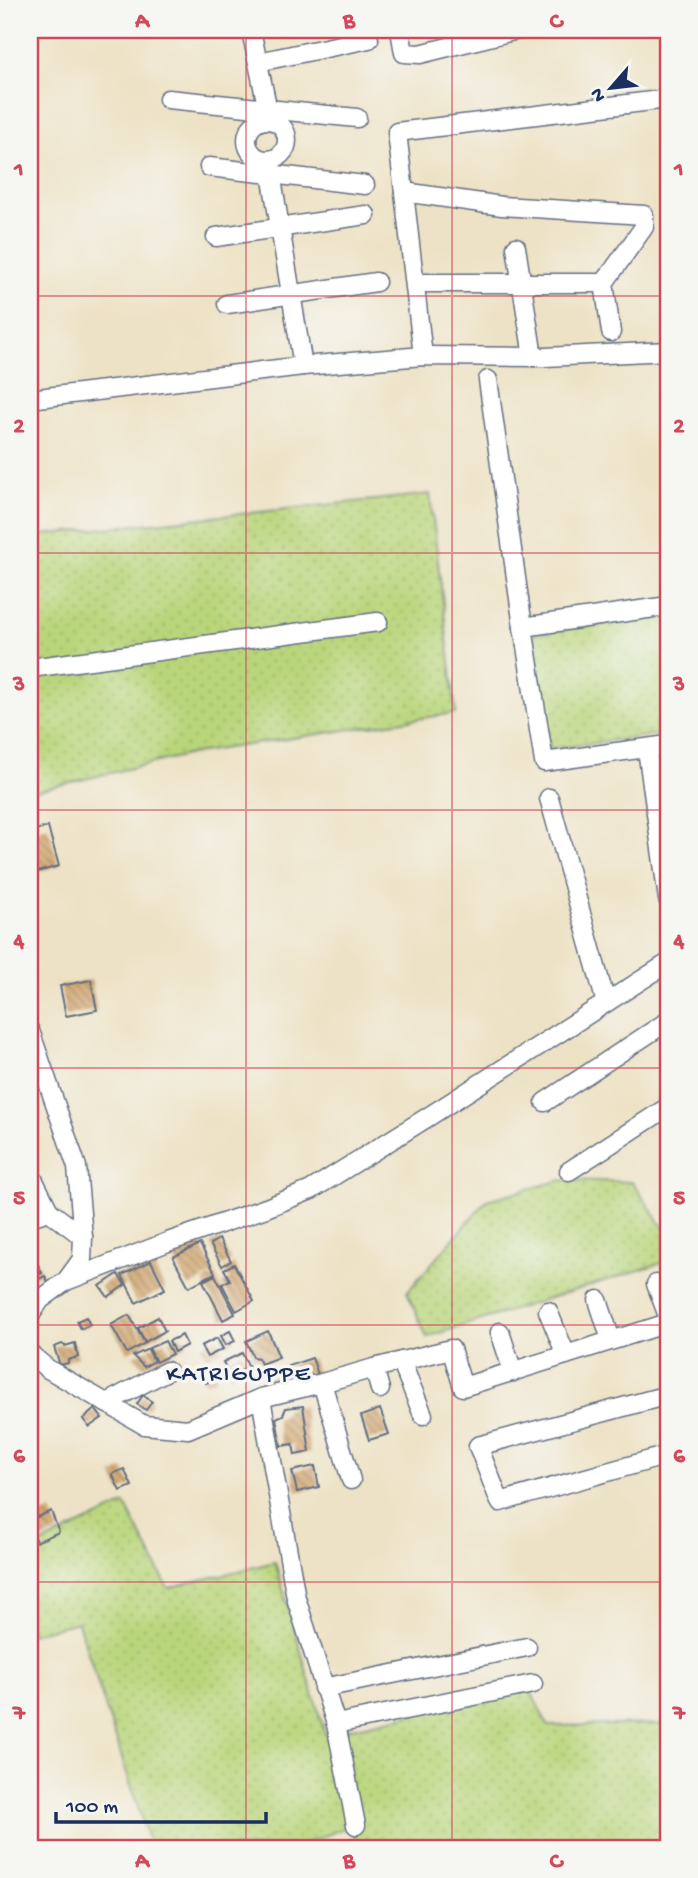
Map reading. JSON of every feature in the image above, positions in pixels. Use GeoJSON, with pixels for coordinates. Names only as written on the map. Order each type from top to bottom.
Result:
{"type":"FeatureCollection","features":[{"type":"Feature","properties":{"kind":"street"},"geometry":{"type":"LineString","coordinates":[[251,30],[268,115],[281,126],[287,138],[281,156],[270,167]]}},
{"type":"Feature","properties":{"kind":"street"},"geometry":{"type":"LineString","coordinates":[[400,30],[404,53],[420,54],[517,30]]}},
{"type":"Feature","properties":{"kind":"street"},"geometry":{"type":"LineString","coordinates":[[258,62],[369,39]]}},
{"type":"Feature","properties":{"kind":"street"},"geometry":{"type":"LineString","coordinates":[[423,356],[397,132],[668,99]]}},
{"type":"Feature","properties":{"kind":"street"},"geometry":{"type":"LineString","coordinates":[[168,100],[268,115],[357,118]]}},
{"type":"Feature","properties":{"kind":"street"},"geometry":{"type":"LineString","coordinates":[[268,115],[248,133],[247,140],[251,153],[270,167],[303,366]]}},
{"type":"Feature","properties":{"kind":"street"},"geometry":{"type":"LineString","coordinates":[[209,167],[270,167],[365,185]]}},
{"type":"Feature","properties":{"kind":"street"},"geometry":{"type":"LineString","coordinates":[[404,192],[502,206],[643,215],[644,227],[604,283],[611,332]]}},
{"type":"Feature","properties":{"kind":"street"},"geometry":{"type":"LineString","coordinates":[[216,237],[366,215]]}},
{"type":"Feature","properties":{"kind":"street"},"geometry":{"type":"LineString","coordinates":[[516,247],[533,357]]}},
{"type":"Feature","properties":{"kind":"street"},"geometry":{"type":"LineString","coordinates":[[227,304],[376,282]]}},
{"type":"Feature","properties":{"kind":"street"},"geometry":{"type":"LineString","coordinates":[[415,283],[604,283]]}},
{"type":"Feature","properties":{"kind":"street"},"geometry":{"type":"LineString","coordinates":[[30,398],[303,366],[423,356],[533,357],[668,351]]}},
{"type":"Feature","properties":{"kind":"street"},"geometry":{"type":"LineString","coordinates":[[488,380],[544,762],[668,745]]}},
{"type":"Feature","properties":{"kind":"street"},"geometry":{"type":"LineString","coordinates":[[523,627],[668,606]]}},
{"type":"Feature","properties":{"kind":"street"},"geometry":{"type":"LineString","coordinates":[[30,668],[378,622]]}},
{"type":"Feature","properties":{"kind":"street"},"geometry":{"type":"LineString","coordinates":[[648,748],[668,899]]}},
{"type":"Feature","properties":{"kind":"street"},"geometry":{"type":"LineString","coordinates":[[549,798],[606,1003]]}},
{"type":"Feature","properties":{"kind":"street"},"geometry":{"type":"LineString","coordinates":[[30,1316],[40,1300],[66,1281],[168,1242],[266,1209],[311,1190],[668,963]]}},
{"type":"Feature","properties":{"kind":"street"},"geometry":{"type":"LineString","coordinates":[[544,1102],[668,1021]]}},
{"type":"Feature","properties":{"kind":"street"},"geometry":{"type":"LineString","coordinates":[[30,1031],[77,1167],[83,1237],[82,1259],[66,1281]]}},
{"type":"Feature","properties":{"kind":"street"},"geometry":{"type":"LineString","coordinates":[[569,1171],[668,1107]]}},
{"type":"Feature","properties":{"kind":"street"},"geometry":{"type":"LineString","coordinates":[[30,1173],[49,1211],[83,1237]]}},
{"type":"Feature","properties":{"kind":"street"},"geometry":{"type":"LineString","coordinates":[[30,1217],[49,1211]]}},
{"type":"Feature","properties":{"kind":"street"},"geometry":{"type":"LineString","coordinates":[[656,1284],[668,1316]]}},
{"type":"Feature","properties":{"kind":"street"},"geometry":{"type":"LineString","coordinates":[[598,1300],[611,1340]]}},
{"type":"Feature","properties":{"kind":"street"},"geometry":{"type":"LineString","coordinates":[[548,1311],[566,1355]]}},
{"type":"Feature","properties":{"kind":"street"},"geometry":{"type":"LineString","coordinates":[[30,1354],[48,1369],[144,1425],[188,1429],[261,1398],[451,1349],[463,1387],[668,1323]]}},
{"type":"Feature","properties":{"kind":"street"},"geometry":{"type":"LineString","coordinates":[[500,1332],[513,1372]]}},
{"type":"Feature","properties":{"kind":"street"},"geometry":{"type":"LineString","coordinates":[[401,1361],[422,1415]]}},
{"type":"Feature","properties":{"kind":"street"},"geometry":{"type":"LineString","coordinates":[[374,1368],[380,1389]]}},
{"type":"Feature","properties":{"kind":"street"},"geometry":{"type":"LineString","coordinates":[[106,1403],[167,1371]]}},
{"type":"Feature","properties":{"kind":"street"},"geometry":{"type":"LineString","coordinates":[[322,1383],[351,1480]]}},
{"type":"Feature","properties":{"kind":"street"},"geometry":{"type":"LineString","coordinates":[[668,1395],[478,1446],[500,1502],[668,1455]]}},
{"type":"Feature","properties":{"kind":"street"},"geometry":{"type":"LineString","coordinates":[[261,1398],[296,1598],[336,1724],[356,1825]]}},
{"type":"Feature","properties":{"kind":"street"},"geometry":{"type":"LineString","coordinates":[[323,1688],[527,1647]]}},
{"type":"Feature","properties":{"kind":"street"},"geometry":{"type":"LineString","coordinates":[[336,1724],[533,1684]]}},
{"type":"Feature","properties":{"kind":"green space"},"geometry":{"type":"Polygon","coordinates":[[[430,494],[456,713],[195,753],[30,792],[30,536],[430,494]]]}},
{"type":"Feature","properties":{"kind":"green space"},"geometry":{"type":"Polygon","coordinates":[[[668,615],[668,733],[550,749],[533,634],[668,615]]]}},
{"type":"Feature","properties":{"kind":"green space"},"geometry":{"type":"Polygon","coordinates":[[[562,1180],[632,1182],[668,1234],[668,1261],[427,1337],[407,1292],[487,1200],[562,1180]]]}},
{"type":"Feature","properties":{"kind":"green space"},"geometry":{"type":"Polygon","coordinates":[[[125,1504],[168,1588],[275,1562],[325,1734],[529,1688],[548,1726],[668,1724],[668,1848],[357,1848],[351,1825],[295,1848],[151,1848],[78,1622],[30,1634],[30,1549],[125,1504]]]}},
{"type":"Feature","properties":{"kind":"building"},"geometry":{"type":"Polygon","coordinates":[[[48,827],[59,866],[30,874],[30,831],[48,827]]]}},
{"type":"Feature","properties":{"kind":"building"},"geometry":{"type":"Polygon","coordinates":[[[91,980],[97,1010],[66,1016],[60,986],[91,980]]]}},
{"type":"Feature","properties":{"kind":"building"},"geometry":{"type":"Polygon","coordinates":[[[219,1239],[231,1261],[222,1266],[210,1244],[219,1239]]]}},
{"type":"Feature","properties":{"kind":"building"},"geometry":{"type":"Polygon","coordinates":[[[200,1244],[215,1273],[189,1287],[173,1257],[200,1244]]]}},
{"type":"Feature","properties":{"kind":"building"},"geometry":{"type":"Polygon","coordinates":[[[32,1252],[42,1273],[30,1279],[30,1253],[32,1252]]]}},
{"type":"Feature","properties":{"kind":"building"},"geometry":{"type":"Polygon","coordinates":[[[151,1261],[165,1289],[136,1303],[122,1275],[151,1261]]]}},
{"type":"Feature","properties":{"kind":"building"},"geometry":{"type":"Polygon","coordinates":[[[234,1264],[254,1301],[236,1311],[222,1284],[230,1280],[224,1269],[234,1264]]]}},
{"type":"Feature","properties":{"kind":"building"},"geometry":{"type":"Polygon","coordinates":[[[118,1274],[125,1285],[108,1297],[100,1286],[118,1274]]]}},
{"type":"Feature","properties":{"kind":"building"},"geometry":{"type":"Polygon","coordinates":[[[215,1275],[235,1314],[223,1320],[203,1281],[215,1275]]]}},
{"type":"Feature","properties":{"kind":"building"},"geometry":{"type":"Polygon","coordinates":[[[45,1276],[49,1284],[30,1293],[30,1283],[45,1276]]]}},
{"type":"Feature","properties":{"kind":"building"},"geometry":{"type":"Polygon","coordinates":[[[129,1315],[145,1343],[127,1353],[111,1325],[129,1315]]]}},
{"type":"Feature","properties":{"kind":"building"},"geometry":{"type":"Polygon","coordinates":[[[86,1317],[90,1325],[81,1329],[77,1321],[86,1317]]]}},
{"type":"Feature","properties":{"kind":"building"},"geometry":{"type":"Polygon","coordinates":[[[158,1317],[165,1331],[145,1342],[138,1328],[158,1317]]]}},
{"type":"Feature","properties":{"kind":"building"},"geometry":{"type":"Polygon","coordinates":[[[230,1331],[235,1341],[226,1345],[221,1336],[230,1331]]]}},
{"type":"Feature","properties":{"kind":"building"},"geometry":{"type":"Polygon","coordinates":[[[268,1331],[279,1357],[261,1364],[258,1358],[253,1357],[246,1341],[268,1331]]]}},
{"type":"Feature","properties":{"kind":"building"},"geometry":{"type":"Polygon","coordinates":[[[182,1335],[187,1345],[174,1352],[169,1341],[182,1335]]]}},
{"type":"Feature","properties":{"kind":"building"},"geometry":{"type":"Polygon","coordinates":[[[217,1338],[223,1349],[207,1357],[201,1346],[217,1338]]]}},
{"type":"Feature","properties":{"kind":"building"},"geometry":{"type":"Polygon","coordinates":[[[165,1341],[172,1354],[156,1362],[149,1348],[165,1341]]]}},
{"type":"Feature","properties":{"kind":"building"},"geometry":{"type":"Polygon","coordinates":[[[75,1343],[78,1357],[60,1365],[54,1347],[75,1343]]]}},
{"type":"Feature","properties":{"kind":"building"},"geometry":{"type":"Polygon","coordinates":[[[148,1349],[154,1361],[144,1367],[133,1356],[148,1349]]]}},
{"type":"Feature","properties":{"kind":"building"},"geometry":{"type":"Polygon","coordinates":[[[242,1353],[249,1367],[230,1376],[223,1362],[242,1353]]]}},
{"type":"Feature","properties":{"kind":"building"},"geometry":{"type":"Polygon","coordinates":[[[312,1358],[318,1374],[299,1381],[291,1374],[288,1366],[312,1358]]]}},
{"type":"Feature","properties":{"kind":"building"},"geometry":{"type":"Polygon","coordinates":[[[286,1370],[292,1386],[272,1393],[266,1377],[286,1370]]]}},
{"type":"Feature","properties":{"kind":"building"},"geometry":{"type":"Polygon","coordinates":[[[214,1371],[217,1378],[206,1383],[203,1377],[214,1371]]]}},
{"type":"Feature","properties":{"kind":"building"},"geometry":{"type":"Polygon","coordinates":[[[143,1395],[152,1402],[146,1410],[137,1404],[143,1395]]]}},
{"type":"Feature","properties":{"kind":"building"},"geometry":{"type":"Polygon","coordinates":[[[303,1406],[310,1452],[295,1455],[293,1444],[281,1446],[276,1418],[283,1415],[286,1408],[303,1406]]]}},
{"type":"Feature","properties":{"kind":"building"},"geometry":{"type":"Polygon","coordinates":[[[95,1409],[102,1418],[89,1427],[83,1419],[95,1409]]]}},
{"type":"Feature","properties":{"kind":"building"},"geometry":{"type":"Polygon","coordinates":[[[380,1409],[389,1434],[369,1440],[361,1416],[380,1409]]]}},
{"type":"Feature","properties":{"kind":"building"},"geometry":{"type":"Polygon","coordinates":[[[315,1466],[319,1487],[297,1492],[292,1471],[315,1466]]]}},
{"type":"Feature","properties":{"kind":"building"},"geometry":{"type":"Polygon","coordinates":[[[124,1469],[132,1486],[120,1491],[112,1474],[124,1469]]]}},
{"type":"Feature","properties":{"kind":"building"},"geometry":{"type":"Polygon","coordinates":[[[51,1511],[59,1532],[36,1542],[30,1520],[51,1511]]]}},
{"type":"Feature","properties":{"kind":"district","name":"KATRIGUPPE"},"geometry":{"type":"Point","coordinates":[239,1372]}}]}
